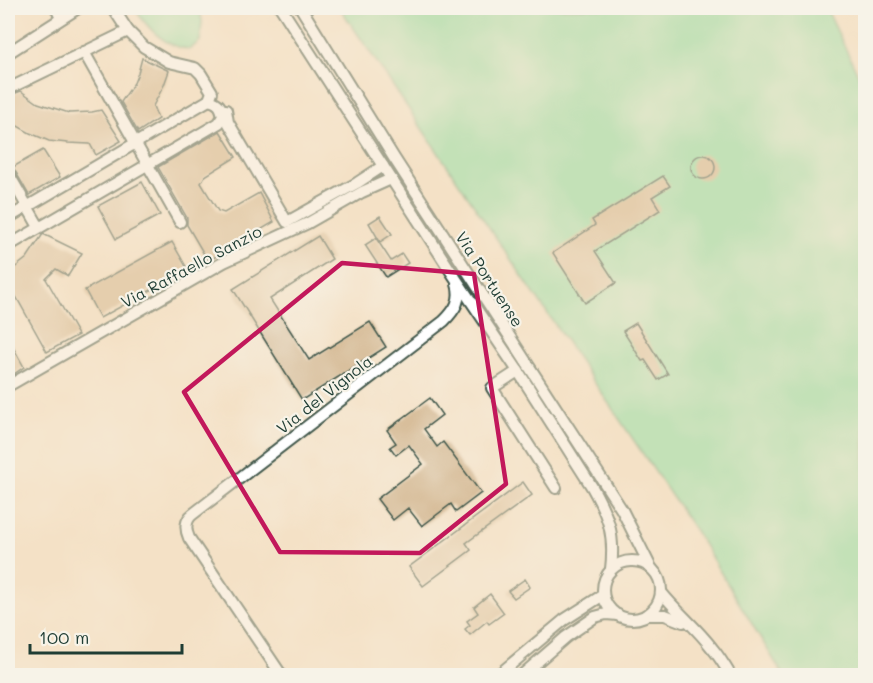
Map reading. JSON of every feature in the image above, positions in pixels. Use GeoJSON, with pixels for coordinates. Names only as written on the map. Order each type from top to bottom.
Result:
{"type":"FeatureCollection","features":[{"type":"Feature","properties":{"kind":"street"},"geometry":{"type":"LineString","coordinates":[[56,8],[62,18]]}},
{"type":"Feature","properties":{"kind":"street"},"geometry":{"type":"LineString","coordinates":[[8,53],[78,8]]}},
{"type":"Feature","properties":{"kind":"street"},"geometry":{"type":"LineString","coordinates":[[8,218],[209,100],[212,92],[195,68],[169,62],[144,47],[128,31],[113,8]]}},
{"type":"Feature","properties":{"kind":"street","name":"Via Portuense"},"geometry":{"type":"LineString","coordinates":[[281,8],[602,504],[609,522],[614,547],[611,569]]}},
{"type":"Feature","properties":{"kind":"street","name":"Via Portuense"},"geometry":{"type":"LineString","coordinates":[[301,8],[394,158],[622,510],[651,568]]}},
{"type":"Feature","properties":{"kind":"street"},"geometry":{"type":"LineString","coordinates":[[8,89],[128,31]]}},
{"type":"Feature","properties":{"kind":"street"},"geometry":{"type":"LineString","coordinates":[[84,52],[180,222]]}},
{"type":"Feature","properties":{"kind":"street"},"geometry":{"type":"LineString","coordinates":[[8,246],[219,123],[223,116],[221,107],[209,100]]}},
{"type":"Feature","properties":{"kind":"street"},"geometry":{"type":"LineString","coordinates":[[228,104],[226,112],[228,122],[287,222],[383,166]]}},
{"type":"Feature","properties":{"kind":"street"},"geometry":{"type":"LineString","coordinates":[[8,173],[39,227]]}},
{"type":"Feature","properties":{"kind":"street","name":"Via Raffaello Sanzio"},"geometry":{"type":"LineString","coordinates":[[8,386],[224,262],[308,223],[362,192],[391,179]]}},
{"type":"Feature","properties":{"kind":"street","name":"Via del Vignola"},"geometry":{"type":"LineString","coordinates":[[282,675],[189,538],[186,526],[188,519],[444,321],[458,303],[459,288],[454,276]]}},
{"type":"Feature","properties":{"kind":"street"},"geometry":{"type":"LineString","coordinates":[[518,371],[492,388],[556,488]]}},
{"type":"Feature","properties":{"kind":"street"},"geometry":{"type":"LineString","coordinates":[[521,675],[566,637],[595,617],[606,614],[630,619],[639,618],[657,605],[661,592],[660,582],[651,568],[639,561],[622,562],[611,569],[604,580],[603,595],[609,607],[618,615]]}},
{"type":"Feature","properties":{"kind":"street"},"geometry":{"type":"LineString","coordinates":[[661,592],[674,609],[713,648],[731,675]]}},
{"type":"Feature","properties":{"kind":"street"},"geometry":{"type":"LineString","coordinates":[[497,675],[564,621],[603,595]]}},
{"type":"Feature","properties":{"kind":"street"},"geometry":{"type":"LineString","coordinates":[[646,615],[665,615],[677,618],[694,627]]}},
{"type":"Feature","properties":{"kind":"highlighted area"},"geometry":{"type":"Polygon","coordinates":[[[342,263],[474,274],[506,484],[420,553],[280,552],[184,392],[342,263]]]}},
{"type":"Feature","properties":{"kind":"green space"},"geometry":{"type":"Polygon","coordinates":[[[134,8],[200,8],[202,22],[200,41],[190,49],[165,41],[145,23],[134,8]]]}},
{"type":"Feature","properties":{"kind":"green space"},"geometry":{"type":"Polygon","coordinates":[[[340,8],[826,8],[865,89],[865,675],[783,675],[696,532],[340,8]]]}},
{"type":"Feature","properties":{"kind":"building"},"geometry":{"type":"Polygon","coordinates":[[[142,58],[169,71],[153,106],[158,119],[138,132],[121,102],[134,83],[142,58]]]}},
{"type":"Feature","properties":{"kind":"building"},"geometry":{"type":"Polygon","coordinates":[[[21,91],[38,103],[69,113],[101,110],[121,141],[96,155],[90,144],[49,141],[30,133],[8,119],[8,96],[21,91]]]}},
{"type":"Feature","properties":{"kind":"building"},"geometry":{"type":"Polygon","coordinates":[[[220,131],[236,157],[205,176],[201,183],[218,211],[224,213],[259,193],[274,222],[208,261],[158,167],[220,131]]]}},
{"type":"Feature","properties":{"kind":"building"},"geometry":{"type":"Polygon","coordinates":[[[43,150],[60,177],[29,195],[13,167],[43,150]]]}},
{"type":"Feature","properties":{"kind":"building"},"geometry":{"type":"Polygon","coordinates":[[[698,155],[708,155],[715,162],[715,172],[708,179],[698,179],[691,172],[691,162],[698,155]]]}},
{"type":"Feature","properties":{"kind":"building"},"geometry":{"type":"Polygon","coordinates":[[[663,176],[670,186],[652,197],[660,210],[595,251],[616,283],[585,303],[553,253],[595,225],[592,220],[663,176]]]}},
{"type":"Feature","properties":{"kind":"building"},"geometry":{"type":"Polygon","coordinates":[[[142,182],[160,215],[116,239],[98,206],[142,182]]]}},
{"type":"Feature","properties":{"kind":"building"},"geometry":{"type":"Polygon","coordinates":[[[380,216],[392,234],[380,242],[369,223],[380,216]]]}},
{"type":"Feature","properties":{"kind":"building"},"geometry":{"type":"Polygon","coordinates":[[[43,234],[82,253],[68,276],[56,269],[46,279],[78,335],[47,352],[8,282],[8,273],[27,258],[43,234]]]}},
{"type":"Feature","properties":{"kind":"building"},"geometry":{"type":"Polygon","coordinates":[[[318,236],[332,259],[270,299],[309,360],[370,322],[386,347],[302,400],[233,289],[318,236]]]}},
{"type":"Feature","properties":{"kind":"building"},"geometry":{"type":"Polygon","coordinates":[[[376,238],[391,261],[402,254],[408,263],[386,277],[365,245],[376,238]]]}},
{"type":"Feature","properties":{"kind":"building"},"geometry":{"type":"Polygon","coordinates":[[[172,242],[188,270],[100,318],[85,290],[172,242]]]}},
{"type":"Feature","properties":{"kind":"building"},"geometry":{"type":"Polygon","coordinates":[[[636,323],[668,374],[658,380],[645,360],[642,361],[623,331],[636,323]]]}},
{"type":"Feature","properties":{"kind":"building"},"geometry":{"type":"Polygon","coordinates":[[[8,338],[24,367],[8,378],[8,338]]]}},
{"type":"Feature","properties":{"kind":"building"},"geometry":{"type":"Polygon","coordinates":[[[430,398],[442,415],[424,429],[437,447],[443,442],[481,493],[456,512],[451,504],[422,526],[408,508],[393,520],[377,499],[423,464],[409,445],[396,455],[390,447],[396,443],[387,430],[430,398]]]}},
{"type":"Feature","properties":{"kind":"building"},"geometry":{"type":"Polygon","coordinates":[[[523,482],[532,495],[466,543],[471,550],[423,586],[409,567],[523,482]]]}},
{"type":"Feature","properties":{"kind":"building"},"geometry":{"type":"Polygon","coordinates":[[[525,579],[530,587],[514,598],[508,591],[525,579]]]}},
{"type":"Feature","properties":{"kind":"building"},"geometry":{"type":"Polygon","coordinates":[[[490,594],[504,613],[489,624],[487,621],[470,635],[465,629],[470,625],[467,621],[478,613],[474,607],[490,594]]]}}]}
